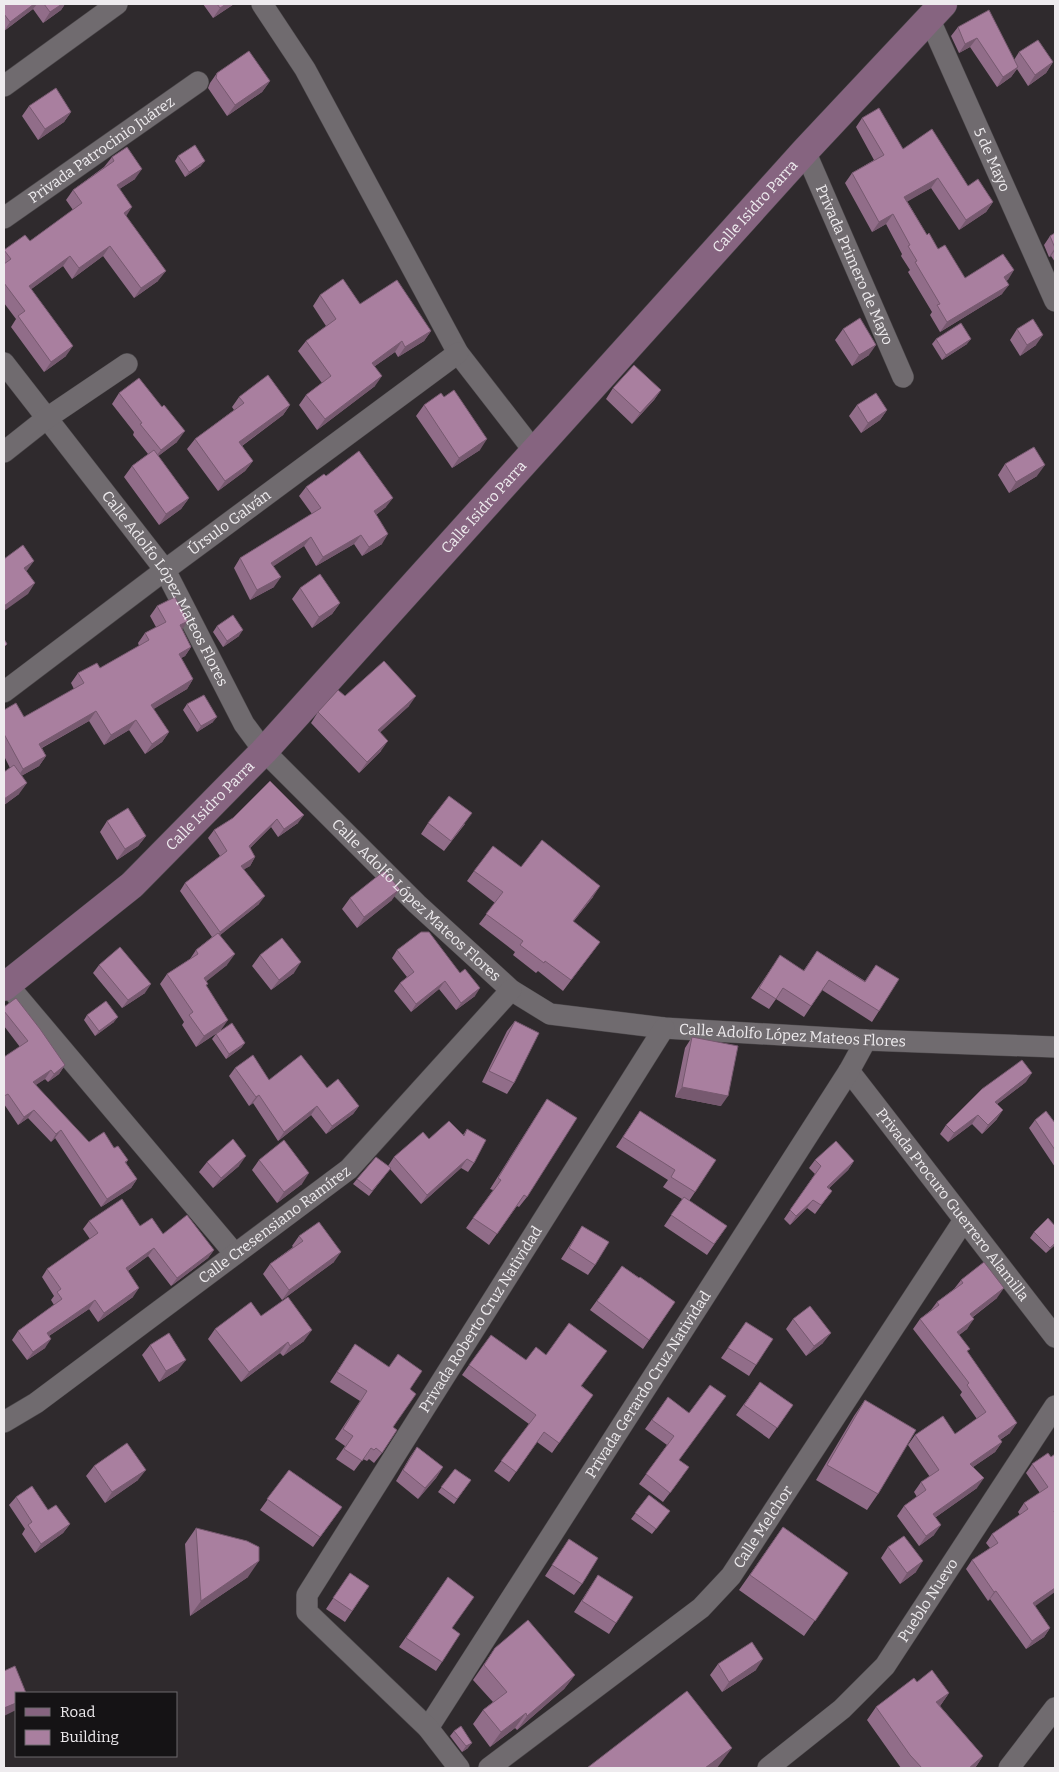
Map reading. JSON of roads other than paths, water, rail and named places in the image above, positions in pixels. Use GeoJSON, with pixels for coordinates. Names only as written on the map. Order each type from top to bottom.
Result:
{"type":"FeatureCollection","features":[{"type":"Feature","properties":{"kind":"street"},"geometry":{"type":"LineString","coordinates":[[4,86],[117,4]]}},
{"type":"Feature","properties":{"kind":"street"},"geometry":{"type":"LineString","coordinates":[[262,4],[305,69],[458,353],[534,451]]}},
{"type":"Feature","properties":{"kind":"street","name":"Calle Isidro Parra"},"geometry":{"type":"LineString","coordinates":[[6,985],[132,885],[264,751],[805,151],[936,11]]}},
{"type":"Feature","properties":{"kind":"street","name":"5 de Mayo"},"geometry":{"type":"LineString","coordinates":[[936,11],[1055,301]]}},
{"type":"Feature","properties":{"kind":"street","name":"Privada Patrocinio Juárez"},"geometry":{"type":"LineString","coordinates":[[4,218],[198,82]]}},
{"type":"Feature","properties":{"kind":"street","name":"Privada Primero de Mayo"},"geometry":{"type":"LineString","coordinates":[[805,151],[903,377]]}},
{"type":"Feature","properties":{"kind":"street","name":"Úrsulo Galván"},"geometry":{"type":"LineString","coordinates":[[4,692],[458,353]]}},
{"type":"Feature","properties":{"kind":"street","name":"Calle Adolfo López Mateos Flores"},"geometry":{"type":"LineString","coordinates":[[4,364],[165,570],[244,724],[264,751],[417,904],[511,990],[550,1014],[664,1028],[866,1040],[1055,1047]]}},
{"type":"Feature","properties":{"kind":"street"},"geometry":{"type":"LineString","coordinates":[[4,452],[47,418],[127,364]]}},
{"type":"Feature","properties":{"kind":"street"},"geometry":{"type":"LineString","coordinates":[[6,985],[235,1254]]}},
{"type":"Feature","properties":{"kind":"street","name":"Calle Cresensiano Ramírez"},"geometry":{"type":"LineString","coordinates":[[4,1422],[36,1403],[348,1169],[511,990]]}},
{"type":"Feature","properties":{"kind":"street","name":"Privada Roberto Cruz Natividad"},"geometry":{"type":"LineString","coordinates":[[428,1728],[306,1612],[307,1595],[664,1028]]}},
{"type":"Feature","properties":{"kind":"street","name":"Privada Gerardo Cruz Natividad"},"geometry":{"type":"LineString","coordinates":[[428,1728],[849,1071],[866,1040]]}},
{"type":"Feature","properties":{"kind":"street","name":"Privada Procuro Guerrero Alamilla"},"geometry":{"type":"LineString","coordinates":[[849,1071],[1055,1337]]}},
{"type":"Feature","properties":{"kind":"street","name":"Calle Melchor"},"geometry":{"type":"LineString","coordinates":[[489,1768],[701,1608],[731,1576],[964,1220]]}},
{"type":"Feature","properties":{"kind":"street","name":"Pueblo Nuevo"},"geometry":{"type":"LineString","coordinates":[[768,1768],[842,1709],[885,1666],[1055,1406]]}},
{"type":"Feature","properties":{"kind":"street"},"geometry":{"type":"LineString","coordinates":[[1009,1768],[1055,1708]]}},
{"type":"Feature","properties":{"kind":"street"},"geometry":{"type":"LineString","coordinates":[[428,1728],[459,1768]]}}]}
